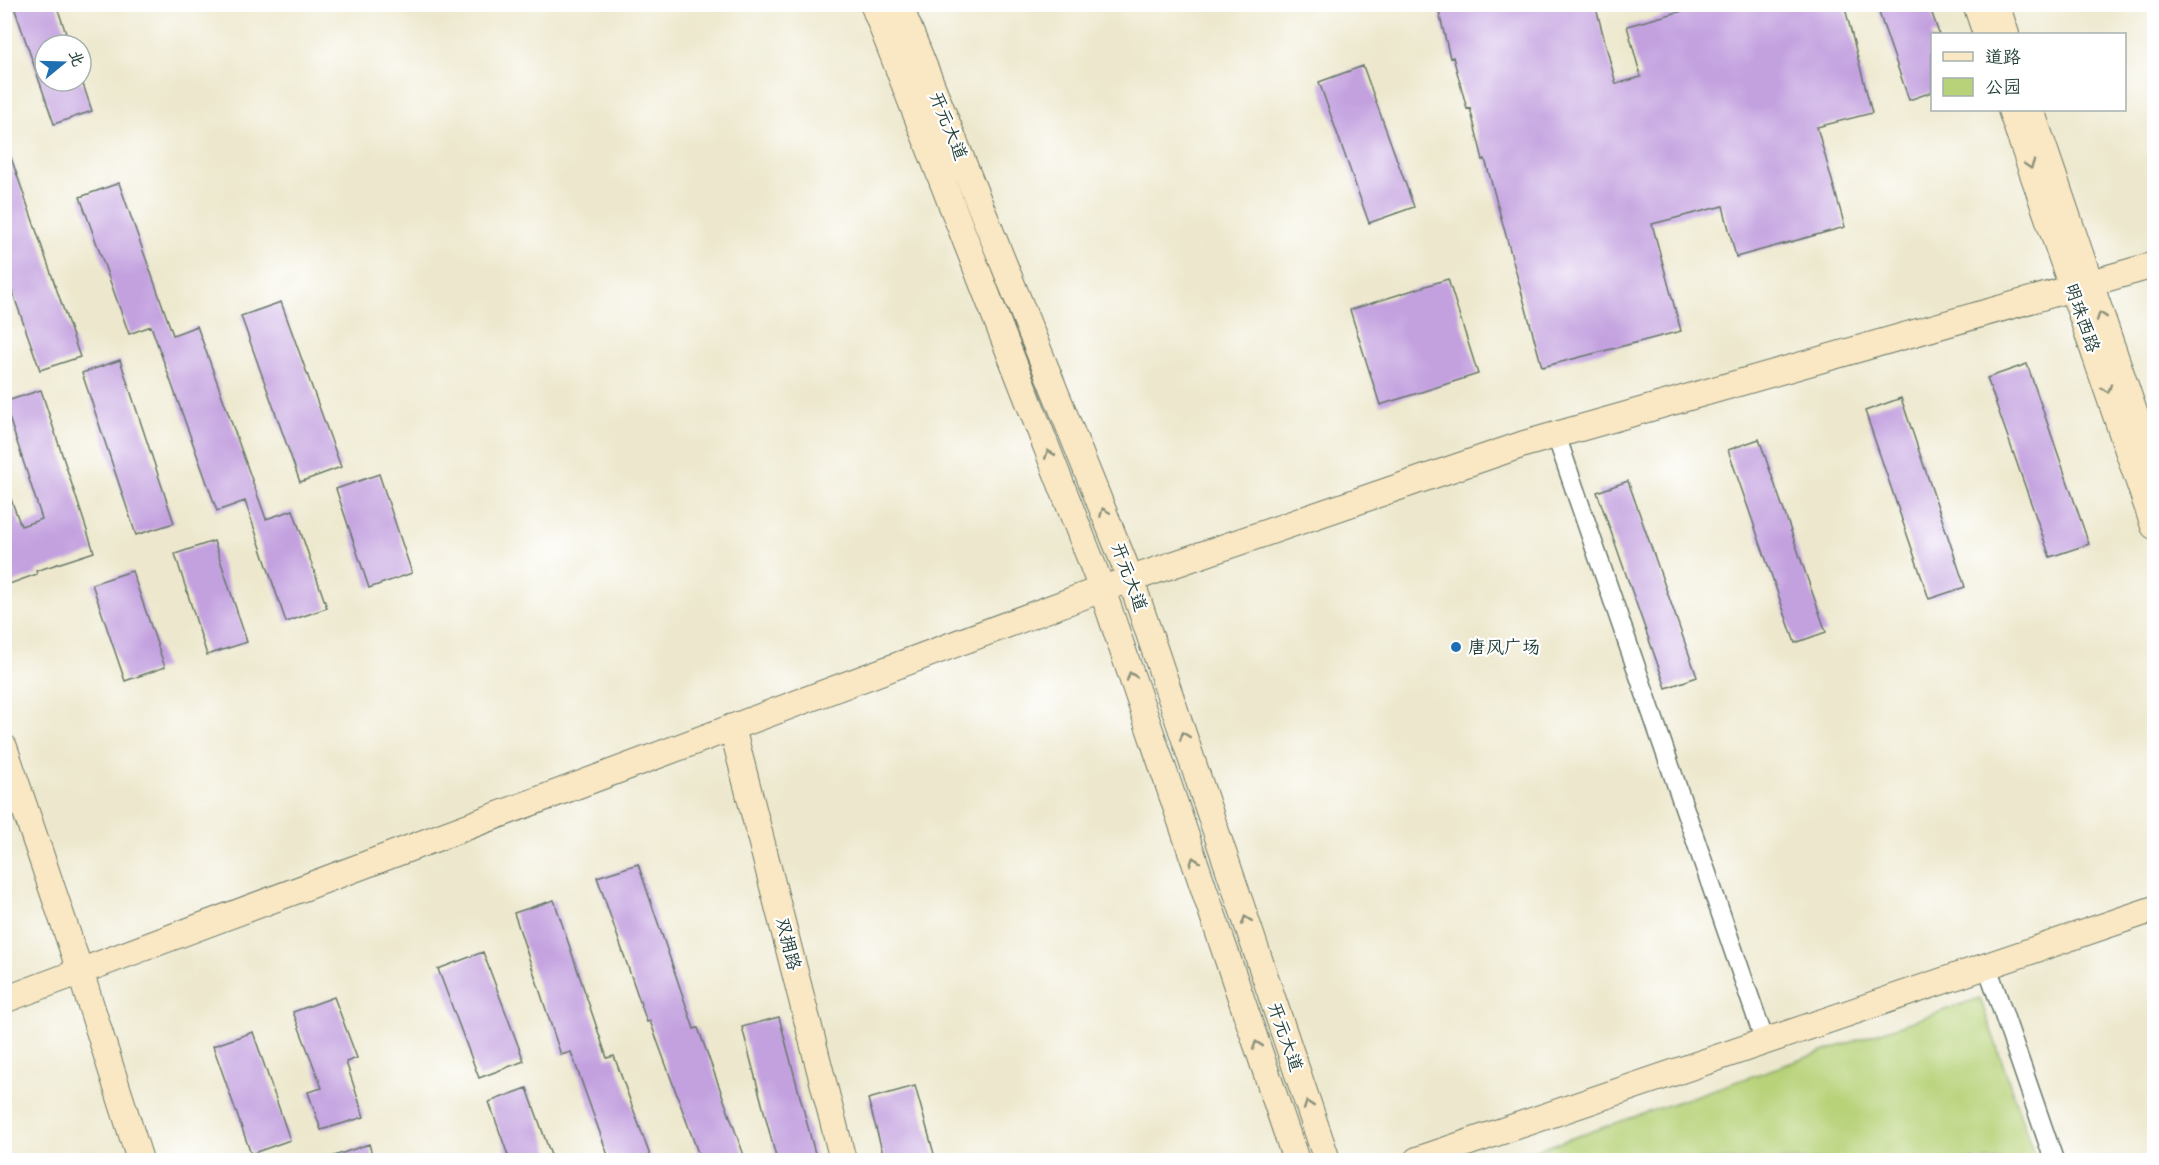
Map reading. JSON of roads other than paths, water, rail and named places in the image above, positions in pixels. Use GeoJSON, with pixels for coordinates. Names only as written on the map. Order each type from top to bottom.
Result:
{"type":"FeatureCollection","features":[{"type":"Feature","properties":{"kind":"main road","name":"开元大道"},"geometry":{"type":"LineString","coordinates":[[873,4],[1102,589],[1296,1161]]}},
{"type":"Feature","properties":{"kind":"main road","name":"开元大道"},"geometry":{"type":"LineString","coordinates":[[899,4],[1131,580],[1327,1161]]}},
{"type":"Feature","properties":{"kind":"main road"},"geometry":{"type":"LineString","coordinates":[[1976,4],[1986,33]]}},
{"type":"Feature","properties":{"kind":"main road"},"geometry":{"type":"LineString","coordinates":[[1996,4],[2006,33]]}},
{"type":"Feature","properties":{"kind":"main road","name":"明珠西路"},"geometry":{"type":"LineString","coordinates":[[2012,111],[2154,471]]}},
{"type":"Feature","properties":{"kind":"main road","name":"明珠西路"},"geometry":{"type":"LineString","coordinates":[[2031,111],[2081,286],[2154,526]]}},
{"type":"Feature","properties":{"kind":"main road"},"geometry":{"type":"LineString","coordinates":[[4,1000],[1102,589],[1512,448],[2154,265]]}},
{"type":"Feature","properties":{"kind":"main road","name":"双拥路"},"geometry":{"type":"LineString","coordinates":[[732,727],[843,1161]]}},
{"type":"Feature","properties":{"kind":"main road"},"geometry":{"type":"LineString","coordinates":[[4,747],[80,971],[140,1161]]}},
{"type":"Feature","properties":{"kind":"main road"},"geometry":{"type":"LineString","coordinates":[[1417,1161],[2154,909]]}},
{"type":"Feature","properties":{"kind":"street"},"geometry":{"type":"LineString","coordinates":[[1556,435],[1765,1042]]}},
{"type":"Feature","properties":{"kind":"street"},"geometry":{"type":"LineString","coordinates":[[1987,966],[2054,1161]]}},
{"type":"Feature","properties":{"kind":"place","name":"唐风广场"},"geometry":{"type":"Point","coordinates":[1456,647]}}]}
